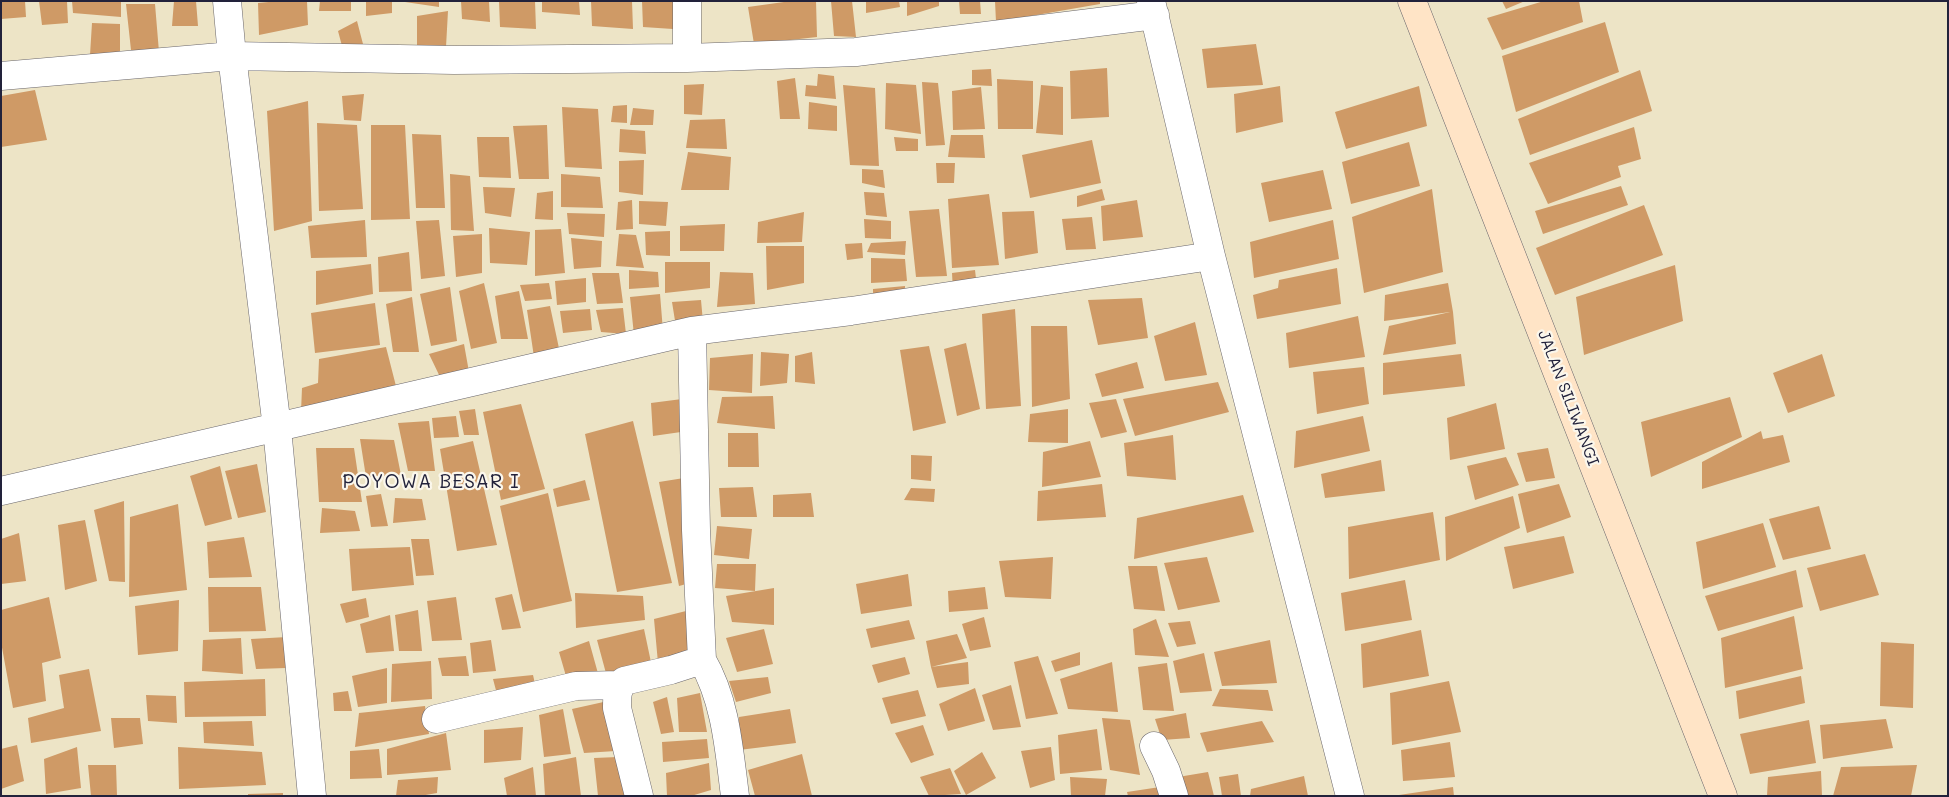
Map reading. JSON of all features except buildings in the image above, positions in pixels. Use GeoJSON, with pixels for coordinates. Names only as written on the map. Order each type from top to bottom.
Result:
{"type":"FeatureCollection","features":[{"type":"Feature","properties":{"kind":"main road","name":"JALAN SILIWANGI"},"geometry":{"type":"LineString","coordinates":[[1412,1],[1723,796]]}},
{"type":"Feature","properties":{"kind":"street"},"geometry":{"type":"LineString","coordinates":[[227,1],[277,428],[312,796]]}},
{"type":"Feature","properties":{"kind":"street"},"geometry":{"type":"LineString","coordinates":[[687,1],[687,58]]}},
{"type":"Feature","properties":{"kind":"street"},"geometry":{"type":"LineString","coordinates":[[1,76],[232,56],[454,60],[687,58],[856,52],[1153,8],[1211,256],[1350,796]]}},
{"type":"Feature","properties":{"kind":"street"},"geometry":{"type":"LineString","coordinates":[[1,491],[692,331],[838,312],[1211,256]]}},
{"type":"Feature","properties":{"kind":"street"},"geometry":{"type":"LineString","coordinates":[[692,331],[696,530],[702,660],[716,691],[726,727],[735,796]]}},
{"type":"Feature","properties":{"kind":"street"},"geometry":{"type":"LineString","coordinates":[[639,796],[617,708],[617,694],[620,685],[624,681],[671,670],[702,660]]}},
{"type":"Feature","properties":{"kind":"street"},"geometry":{"type":"LineString","coordinates":[[436,719],[576,686],[620,685]]}},
{"type":"Feature","properties":{"kind":"street"},"geometry":{"type":"LineString","coordinates":[[1154,746],[1166,771],[1174,796]]}},
{"type":"Feature","properties":{"kind":"district","name":"POYOWA BESAR I"},"geometry":{"type":"Point","coordinates":[431,482]}}]}
